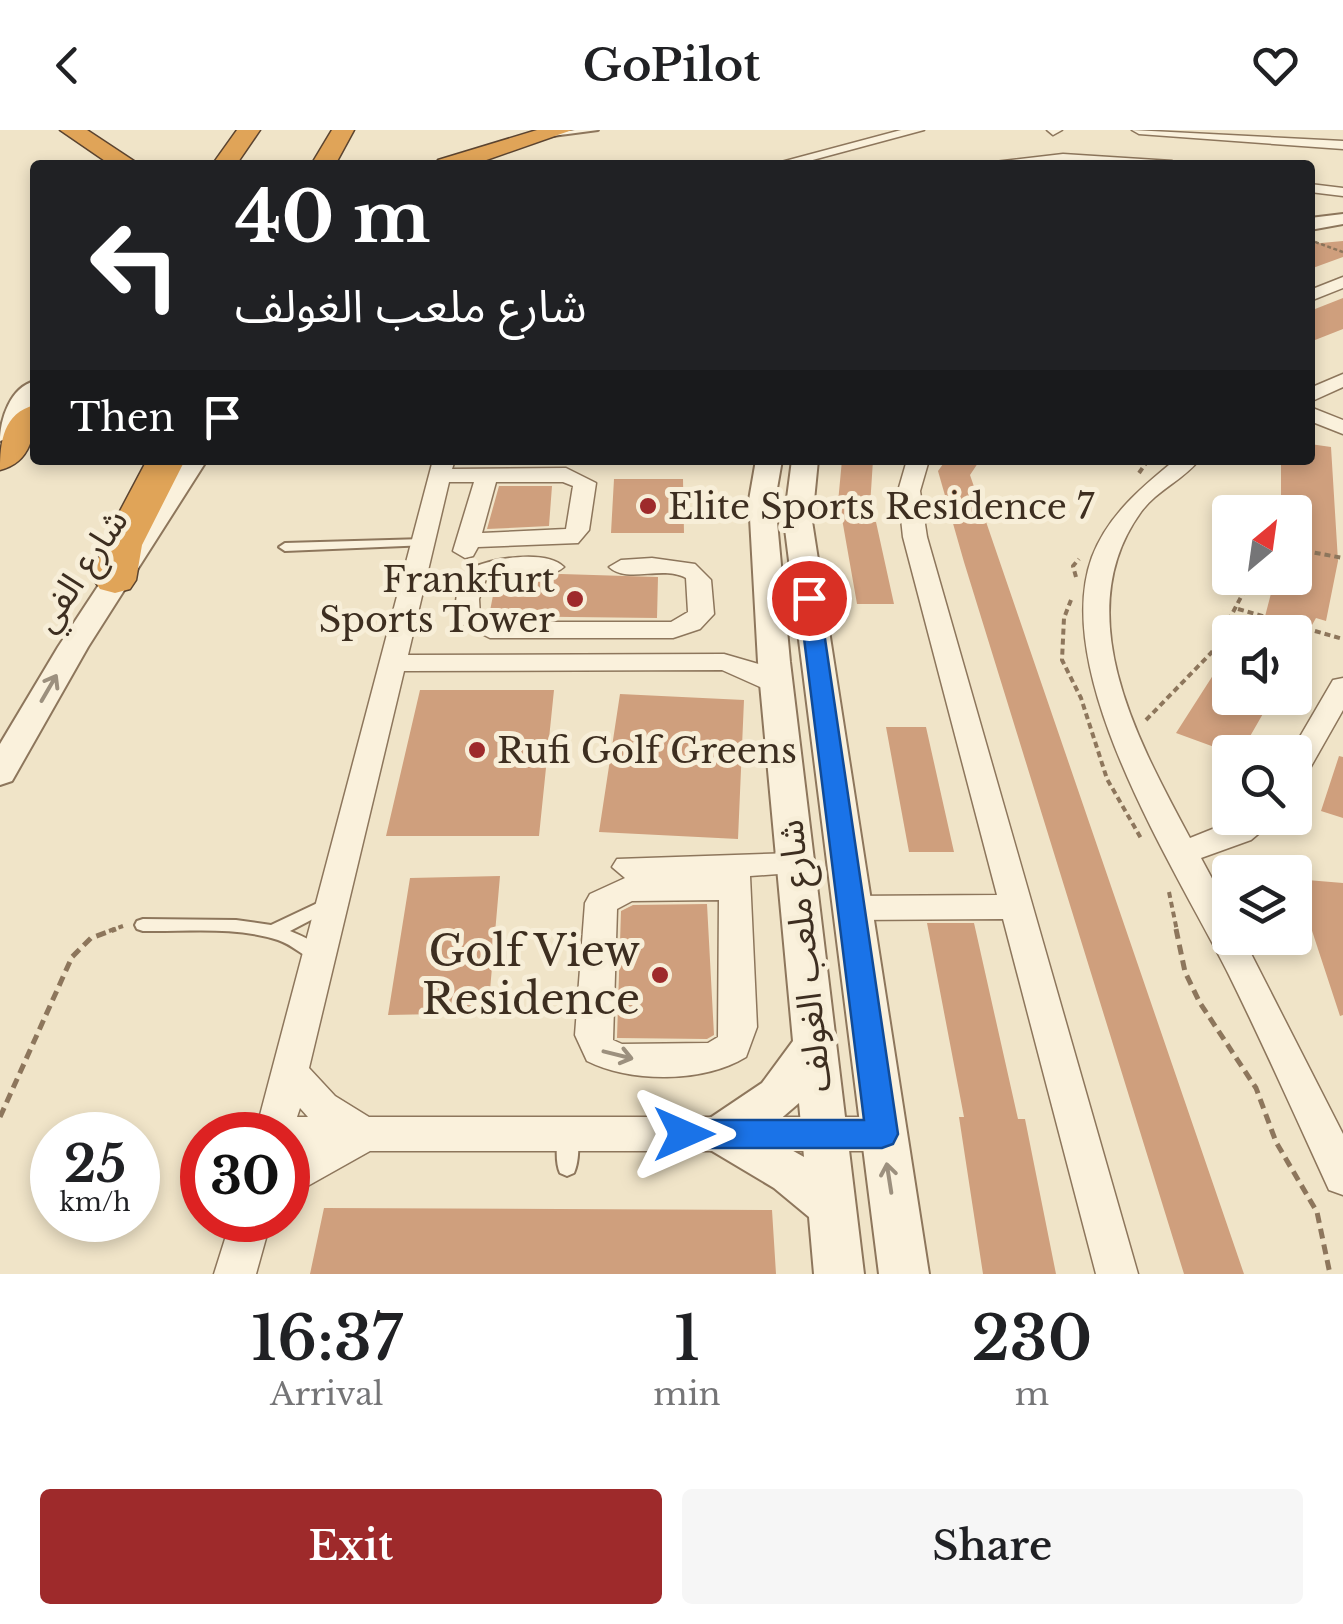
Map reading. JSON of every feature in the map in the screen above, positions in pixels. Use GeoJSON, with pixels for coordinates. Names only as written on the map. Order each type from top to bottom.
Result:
{"type":"FeatureCollection","features":[{"type":"Feature","properties":{"kind":"highway"},"geometry":{"type":"LineString","coordinates":[[71,130],[120,160]]}},
{"type":"Feature","properties":{"kind":"highway"},"geometry":{"type":"LineString","coordinates":[[338,154],[363,130]]}},
{"type":"Feature","properties":{"kind":"highway"},"geometry":{"type":"LineString","coordinates":[[461,160],[562,130]]}},
{"type":"Feature","properties":{"kind":"highway"},"geometry":{"type":"LineString","coordinates":[[0,459],[30,422]]}},
{"type":"Feature","properties":{"kind":"highway"},"geometry":{"type":"LineString","coordinates":[[115,580],[122,546],[163,465]]}},
{"type":"Feature","properties":{"kind":"street"},"geometry":{"type":"LineString","coordinates":[[797,160],[917,130]]}},
{"type":"Feature","properties":{"kind":"street"},"geometry":{"type":"LineString","coordinates":[[1050,154],[1054,130]]}},
{"type":"Feature","properties":{"kind":"street"},"geometry":{"type":"LineString","coordinates":[[1139,130],[1343,145]]}},
{"type":"Feature","properties":{"kind":"street"},"geometry":{"type":"LineString","coordinates":[[1010,160],[1050,154],[1103,160]]}},
{"type":"Feature","properties":{"kind":"street"},"geometry":{"type":"LineString","coordinates":[[1315,177],[1343,180]]}},
{"type":"Feature","properties":{"kind":"street"},"geometry":{"type":"LineString","coordinates":[[1315,189],[1343,192]]}},
{"type":"Feature","properties":{"kind":"street"},"geometry":{"type":"LineString","coordinates":[[1315,212],[1343,209]]}},
{"type":"Feature","properties":{"kind":"street"},"geometry":{"type":"LineString","coordinates":[[1315,223],[1343,219]]}},
{"type":"Feature","properties":{"kind":"street"},"geometry":{"type":"LineString","coordinates":[[1315,294],[1343,282]]}},
{"type":"Feature","properties":{"kind":"street"},"geometry":{"type":"LineString","coordinates":[[1315,394],[1343,380]]}},
{"type":"Feature","properties":{"kind":"street"},"geometry":{"type":"LineString","coordinates":[[0,434],[30,395]]}},
{"type":"Feature","properties":{"kind":"street"},"geometry":{"type":"LineString","coordinates":[[1315,415],[1343,428]]}},
{"type":"Feature","properties":{"kind":"street","name":"شارع الفي"},"geometry":{"type":"LineString","coordinates":[[0,773],[115,580],[191,465]]}},
{"type":"Feature","properties":{"kind":"street","name":"شارع ملعب الغولف"},"geometry":{"type":"LineString","coordinates":[[762,465],[776,686],[839,1274]]}},
{"type":"Feature","properties":{"kind":"street","name":"شارع ملعب الغولف"},"geometry":{"type":"LineString","coordinates":[[805,465],[798,521],[904,1274]]}},
{"type":"Feature","properties":{"kind":"street"},"geometry":{"type":"LineString","coordinates":[[917,465],[910,491],[915,536],[1117,1274]]}},
{"type":"Feature","properties":{"kind":"street"},"geometry":{"type":"LineString","coordinates":[[1182,465],[1148,491],[1112,540],[1100,579],[1094,623],[1103,677],[1122,738],[1184,852],[1343,1177]]}},
{"type":"Feature","properties":{"kind":"street"},"geometry":{"type":"LineString","coordinates":[[280,1112],[442,468],[487,476],[566,476],[582,480],[577,530],[570,538],[467,546]]}},
{"type":"Feature","properties":{"kind":"street"},"geometry":{"type":"LineString","coordinates":[[487,476],[467,546],[472,558],[521,555]]}},
{"type":"Feature","properties":{"kind":"street"},"geometry":{"type":"LineString","coordinates":[[764,541],[774,550],[782,596],[810,603]]}},
{"type":"Feature","properties":{"kind":"street"},"geometry":{"type":"LineString","coordinates":[[552,567],[492,568],[475,573],[469,580],[466,615],[476,626],[490,630],[673,630],[697,619],[699,581],[693,572],[678,567],[621,567]]}},
{"type":"Feature","properties":{"kind":"street"},"geometry":{"type":"LineString","coordinates":[[559,662],[563,629]]}},
{"type":"Feature","properties":{"kind":"street"},"geometry":{"type":"LineString","coordinates":[[724,662],[772,637]]}},
{"type":"Feature","properties":{"kind":"street"},"geometry":{"type":"LineString","coordinates":[[393,663],[724,662],[753,671],[776,686]]}},
{"type":"Feature","properties":{"kind":"street"},"geometry":{"type":"LineString","coordinates":[[1312,740],[1343,686]]}},
{"type":"Feature","properties":{"kind":"street"},"geometry":{"type":"LineString","coordinates":[[1184,852],[1232,835]]}},
{"type":"Feature","properties":{"kind":"street"},"geometry":{"type":"LineString","coordinates":[[735,876],[739,1027],[733,1046],[714,1058],[618,1058],[600,1050],[593,1035],[601,903],[627,890],[794,864]]}},
{"type":"Feature","properties":{"kind":"street"},"geometry":{"type":"LineString","coordinates":[[628,867],[735,876]]}},
{"type":"Feature","properties":{"kind":"street"},"geometry":{"type":"LineString","coordinates":[[851,908],[1016,907]]}},
{"type":"Feature","properties":{"kind":"street"},"geometry":{"type":"LineString","coordinates":[[722,1134],[771,1104],[790,1085],[814,1041]]}},
{"type":"Feature","properties":{"kind":"street"},"geometry":{"type":"LineString","coordinates":[[290,1073],[322,1107],[364,1134]]}},
{"type":"Feature","properties":{"kind":"street"},"geometry":{"type":"LineString","coordinates":[[310,1135],[364,1134],[568,1150],[722,1134],[882,1134]]}},
{"type":"Feature","properties":{"kind":"street"},"geometry":{"type":"LineString","coordinates":[[310,1165],[364,1134]]}},
{"type":"Feature","properties":{"kind":"street"},"geometry":{"type":"LineString","coordinates":[[722,1134],[790,1173],[832,1207]]}},
{"type":"Feature","properties":{"kind":"street"},"geometry":{"type":"LineString","coordinates":[[235,1274],[244,1242]]}},
{"type":"Feature","properties":{"kind":"lane"},"geometry":{"type":"LineString","coordinates":[[534,136],[595,130]]}},
{"type":"Feature","properties":{"kind":"lane"},"geometry":{"type":"LineString","coordinates":[[285,546],[423,547]]}},
{"type":"Feature","properties":{"kind":"lane"},"geometry":{"type":"LineString","coordinates":[[273,931],[313,914],[334,898]]}},
{"type":"Feature","properties":{"kind":"lane"},"geometry":{"type":"LineString","coordinates":[[143,925],[273,931],[304,943],[319,957]]}},
{"type":"Feature","properties":{"kind":"path"},"geometry":{"type":"LineString","coordinates":[[1315,242],[1343,252]]}},
{"type":"Feature","properties":{"kind":"path"},"geometry":{"type":"LineString","coordinates":[[1312,552],[1343,558]]}},
{"type":"Feature","properties":{"kind":"path"},"geometry":{"type":"LineString","coordinates":[[1122,738],[1195,674],[1244,595]]}},
{"type":"Feature","properties":{"kind":"path"},"geometry":{"type":"LineString","coordinates":[[1238,609],[1343,639]]}},
{"type":"Feature","properties":{"kind":"path"},"geometry":{"type":"LineString","coordinates":[[0,1117],[80,947],[104,931],[143,925]]}},
{"type":"Feature","properties":{"kind":"building"},"geometry":{"type":"Polygon","coordinates":[[[1343,241],[1343,257],[1315,267],[1315,244],[1343,241]]]}},
{"type":"Feature","properties":{"kind":"building"},"geometry":{"type":"Polygon","coordinates":[[[1343,298],[1343,329],[1315,340],[1315,309],[1343,298]]]}},
{"type":"Feature","properties":{"kind":"building"},"geometry":{"type":"Polygon","coordinates":[[[1315,445],[1331,447],[1338,561],[1326,621],[1316,618],[1312,625],[1312,615],[1265,615],[1271,595],[1312,595],[1312,495],[1281,495],[1281,465],[1315,465],[1315,445]]]}},
{"type":"Feature","properties":{"kind":"building"},"geometry":{"type":"Polygon","coordinates":[[[842,465],[873,465],[869,522],[876,522],[894,604],[857,604],[841,513],[837,513],[842,465]]]}},
{"type":"Feature","properties":{"kind":"building"},"geometry":{"type":"Polygon","coordinates":[[[942,465],[977,465],[970,475],[1244,1274],[1184,1274],[938,471],[942,465]]]}},
{"type":"Feature","properties":{"kind":"building","name":"Elite Sports Residence 7"},"geometry":{"type":"Polygon","coordinates":[[[614,479],[683,479],[684,533],[611,533],[614,479]]]}},
{"type":"Feature","properties":{"kind":"building"},"geometry":{"type":"Polygon","coordinates":[[[499,486],[552,486],[549,526],[487,529],[499,486]]]}},
{"type":"Feature","properties":{"kind":"building","name":"Frankfurt Sports Tower"},"geometry":{"type":"Polygon","coordinates":[[[561,574],[658,577],[657,618],[489,616],[496,580],[561,574]]]}},
{"type":"Feature","properties":{"kind":"building"},"geometry":{"type":"Polygon","coordinates":[[[1212,677],[1212,715],[1262,715],[1251,735],[1212,735],[1212,746],[1176,733],[1212,677]]]}},
{"type":"Feature","properties":{"kind":"building","name":"Rufi Golf Greens"},"geometry":{"type":"Polygon","coordinates":[[[420,690],[554,690],[539,836],[386,836],[420,690]]]}},
{"type":"Feature","properties":{"kind":"building"},"geometry":{"type":"Polygon","coordinates":[[[620,694],[744,700],[738,839],[599,832],[620,694]]]}},
{"type":"Feature","properties":{"kind":"building"},"geometry":{"type":"Polygon","coordinates":[[[886,727],[926,727],[954,852],[909,852],[886,727]]]}},
{"type":"Feature","properties":{"kind":"building"},"geometry":{"type":"Polygon","coordinates":[[[1339,756],[1343,757],[1343,818],[1321,811],[1339,756]]]}},
{"type":"Feature","properties":{"kind":"building"},"geometry":{"type":"Polygon","coordinates":[[[500,876],[488,1013],[388,1015],[410,878],[500,876]]]}},
{"type":"Feature","properties":{"kind":"building"},"geometry":{"type":"Polygon","coordinates":[[[1312,880],[1343,883],[1340,1016],[1312,931],[1312,880]]]}},
{"type":"Feature","properties":{"kind":"building","name":"Golf View Residence"},"geometry":{"type":"Polygon","coordinates":[[[707,904],[714,1035],[707,1039],[617,1038],[621,911],[633,905],[707,904]]]}},
{"type":"Feature","properties":{"kind":"building"},"geometry":{"type":"Polygon","coordinates":[[[927,923],[974,923],[1018,1119],[1025,1119],[1056,1274],[983,1274],[959,1117],[964,1117],[927,923]]]}},
{"type":"Feature","properties":{"kind":"building"},"geometry":{"type":"Polygon","coordinates":[[[324,1208],[772,1210],[776,1274],[310,1274],[324,1208]]]}},
{"type":"Feature","properties":{"kind":"place","name":"Elite Sports Residence 7"},"geometry":{"type":"Point","coordinates":[648,506]}},
{"type":"Feature","properties":{"kind":"place","name":"Frankfurt Sports Tower"},"geometry":{"type":"Point","coordinates":[575,599]}},
{"type":"Feature","properties":{"kind":"place","name":"Rufi Golf Greens"},"geometry":{"type":"Point","coordinates":[477,750]}},
{"type":"Feature","properties":{"kind":"place","name":"Golf View Residence"},"geometry":{"type":"Point","coordinates":[660,975]}},
{"type":"Feature","properties":{"kind":"route"},"geometry":{"type":"LineString","coordinates":[[684,1134],[882,1134],[809,598]]}}]}
